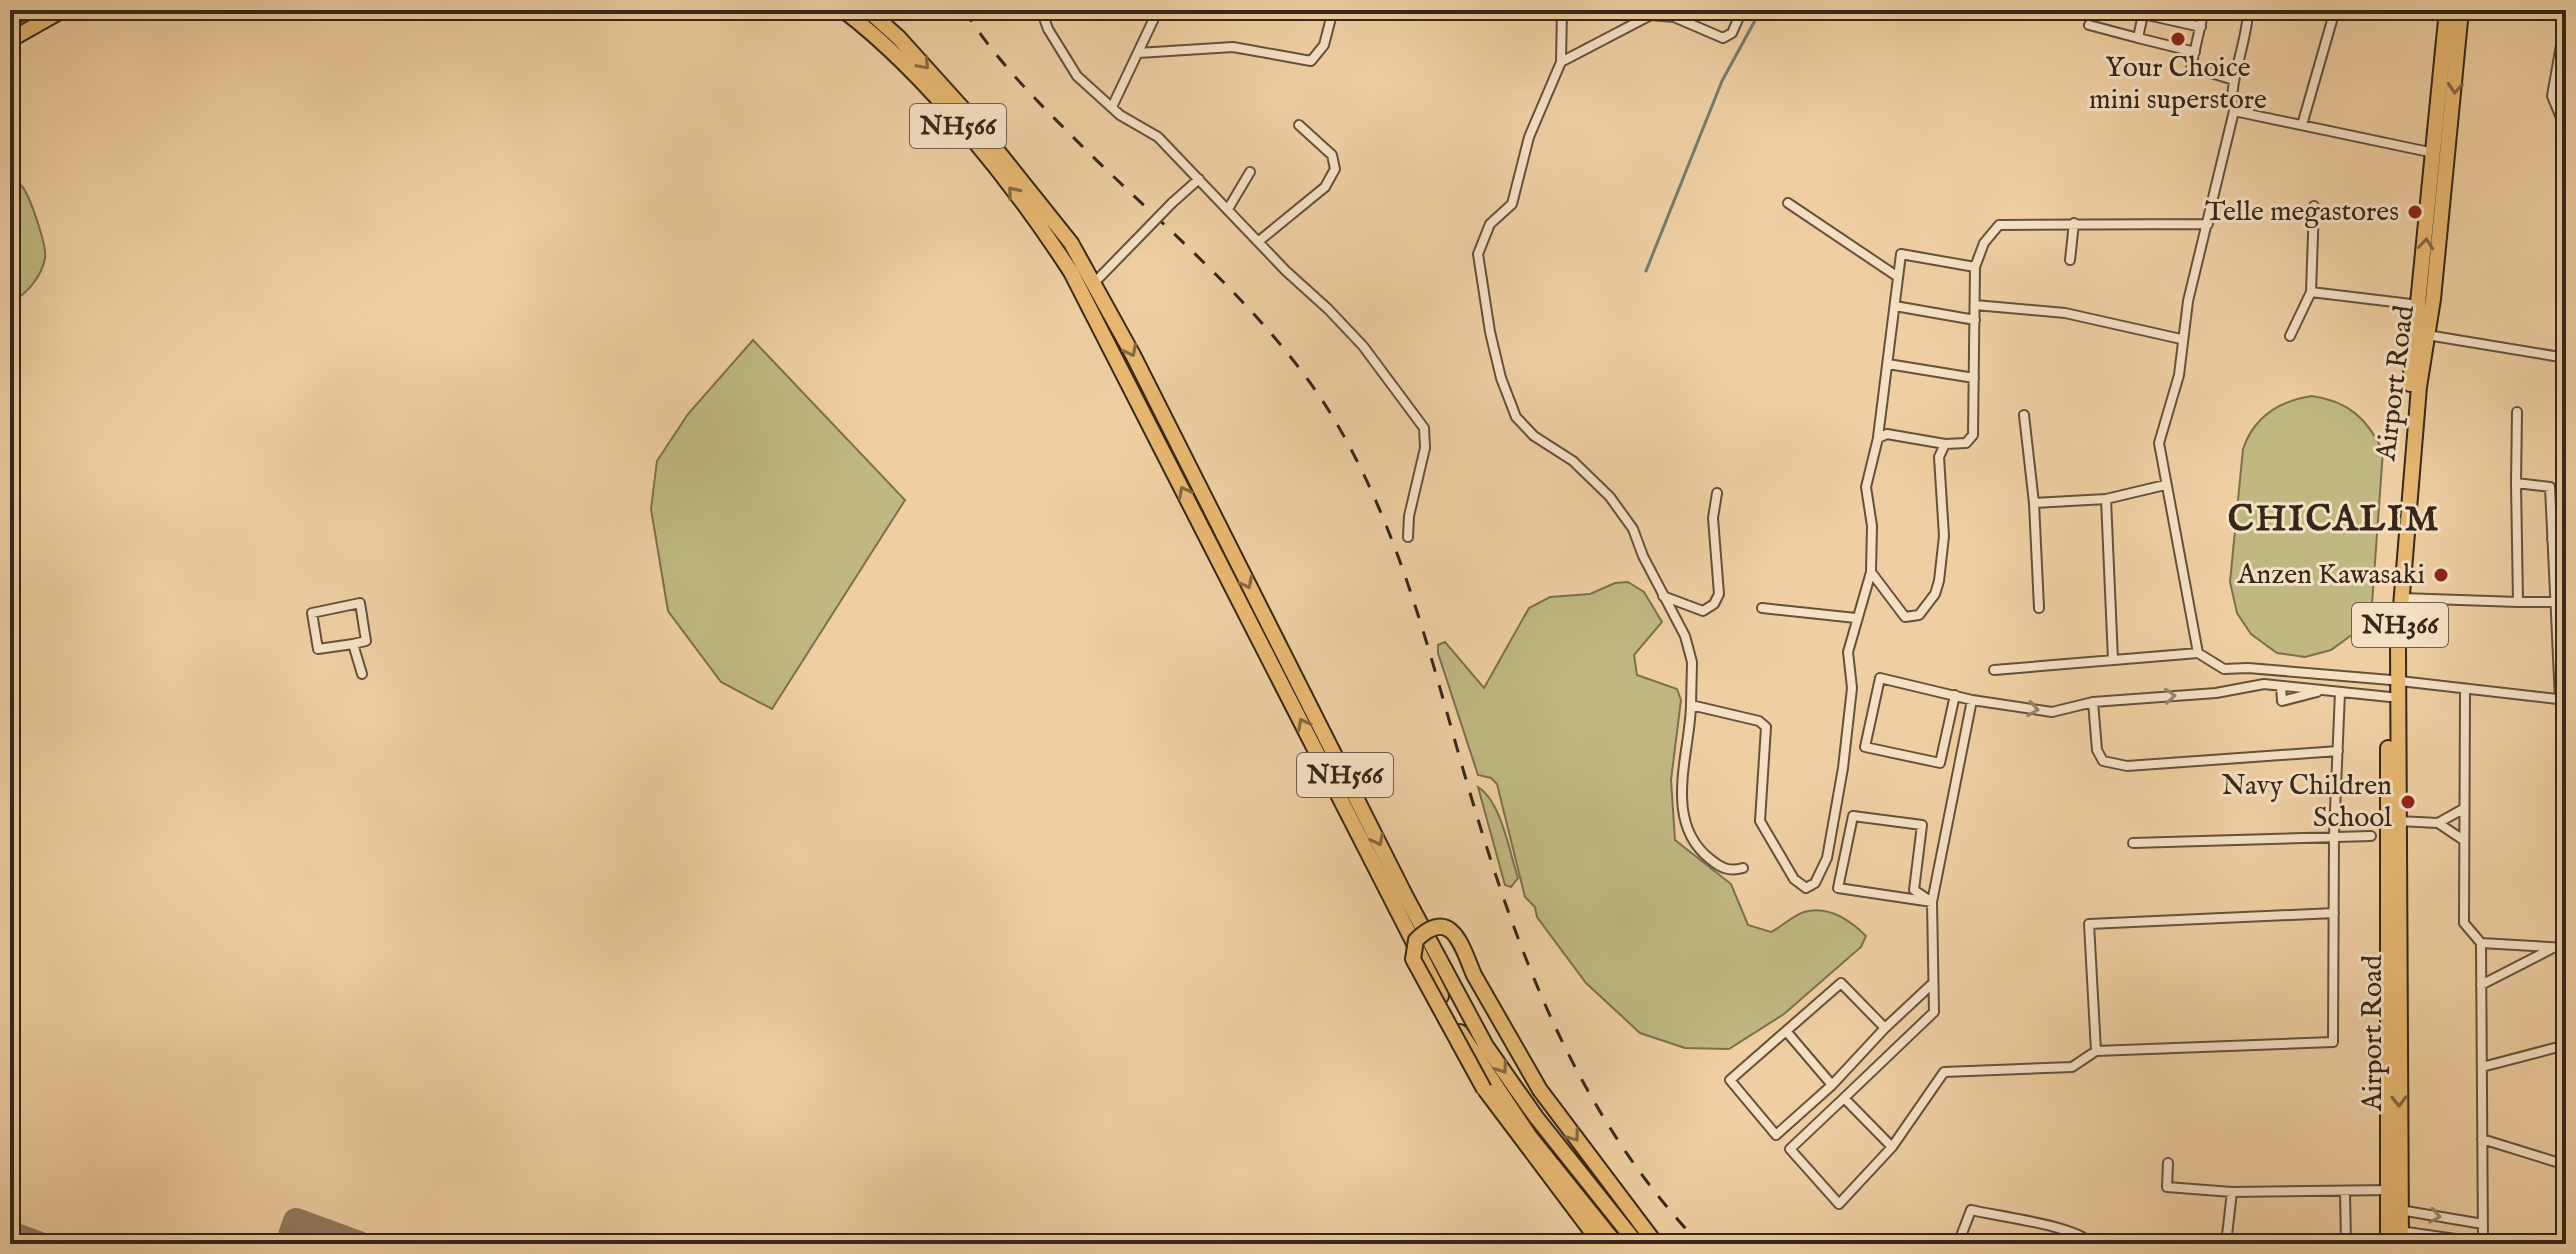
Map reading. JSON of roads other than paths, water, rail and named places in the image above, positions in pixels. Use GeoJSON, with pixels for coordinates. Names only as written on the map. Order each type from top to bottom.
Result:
{"type":"FeatureCollection","features":[{"type":"Feature","properties":{"kind":"highway"},"geometry":{"type":"LineString","coordinates":[[10,19],[26,10]]}},
{"type":"Feature","properties":{"kind":"highway"},"geometry":{"type":"LineString","coordinates":[[10,40],[63,10]]}},
{"type":"Feature","properties":{"kind":"highway","name":"NH566"},"geometry":{"type":"LineString","coordinates":[[843,10],[893,51],[1048,237],[1086,301],[1453,1020],[1488,1079],[1530,1137],[1616,1244]]}},
{"type":"Feature","properties":{"kind":"highway","name":"NH566"},"geometry":{"type":"LineString","coordinates":[[868,10],[899,38],[972,119],[1071,243],[1095,281],[1405,895],[1486,1046],[1545,1129],[1637,1244]]}},
{"type":"Feature","properties":{"kind":"highway","name":"Airport Road"},"geometry":{"type":"LineString","coordinates":[[2394,1190],[2386,846],[2390,697],[2402,598],[2419,387],[2427,335],[2425,305],[2447,10]]}},
{"type":"Feature","properties":{"kind":"highway","name":"Airport Road"},"geometry":{"type":"LineString","coordinates":[[2394,1237],[2397,821],[2394,681],[2405,440],[2461,10]]}},
{"type":"Feature","properties":{"kind":"highway"},"geometry":{"type":"LineString","coordinates":[[1601,1244],[1484,1089],[1413,959],[1413,945],[1422,935],[1443,927],[1457,935],[1507,1037],[1600,1172],[1656,1244]]}},
{"type":"Feature","properties":{"kind":"street"},"geometry":{"type":"LineString","coordinates":[[1041,10],[1048,29],[1077,76],[1112,107],[1158,137],[1363,346],[1424,428],[1425,448],[1409,516],[1408,537]]}},
{"type":"Feature","properties":{"kind":"street"},"geometry":{"type":"LineString","coordinates":[[1112,107],[1158,10]]}},
{"type":"Feature","properties":{"kind":"street"},"geometry":{"type":"LineString","coordinates":[[1138,53],[1233,47],[1311,61],[1324,45],[1333,10]]}},
{"type":"Feature","properties":{"kind":"street"},"geometry":{"type":"LineString","coordinates":[[1562,10],[1561,62],[1529,137],[1512,204],[1490,224],[1478,254],[1490,332],[1501,378],[1516,417],[1534,436],[1573,461],[1610,497],[1633,529],[1662,595],[1685,636],[1692,662],[1691,705],[1681,792],[1690,831],[1703,854],[1715,863],[1733,871],[1743,868]]}},
{"type":"Feature","properties":{"kind":"street"},"geometry":{"type":"LineString","coordinates":[[1561,62],[1651,15],[1674,17],[1723,38],[1732,33],[1742,10]]}},
{"type":"Feature","properties":{"kind":"street"},"geometry":{"type":"LineString","coordinates":[[2204,10],[2191,67],[2234,80]]}},
{"type":"Feature","properties":{"kind":"street"},"geometry":{"type":"LineString","coordinates":[[2198,653],[2159,443],[2179,375],[2181,339],[2234,111],[2229,98],[2248,34],[2248,10]]}},
{"type":"Feature","properties":{"kind":"street"},"geometry":{"type":"LineString","coordinates":[[2302,125],[2335,10]]}},
{"type":"Feature","properties":{"kind":"street"},"geometry":{"type":"LineString","coordinates":[[2138,38],[2143,12],[2201,27]]}},
{"type":"Feature","properties":{"kind":"street"},"geometry":{"type":"LineString","coordinates":[[2566,17],[2552,96],[2566,130]]}},
{"type":"Feature","properties":{"kind":"street"},"geometry":{"type":"LineString","coordinates":[[2089,25],[2195,52]]}},
{"type":"Feature","properties":{"kind":"street"},"geometry":{"type":"LineString","coordinates":[[2234,111],[2435,153]]}},
{"type":"Feature","properties":{"kind":"street"},"geometry":{"type":"LineString","coordinates":[[1259,241],[1325,187],[1335,169],[1332,155],[1299,125]]}},
{"type":"Feature","properties":{"kind":"street"},"geometry":{"type":"LineString","coordinates":[[1228,209],[1250,172]]}},
{"type":"Feature","properties":{"kind":"street"},"geometry":{"type":"LineString","coordinates":[[1086,301],[1095,281],[1199,179]]}},
{"type":"Feature","properties":{"kind":"street"},"geometry":{"type":"LineString","coordinates":[[2566,181],[2562,208],[2566,217]]}},
{"type":"Feature","properties":{"kind":"street"},"geometry":{"type":"LineString","coordinates":[[1788,203],[1898,277]]}},
{"type":"Feature","properties":{"kind":"street"},"geometry":{"type":"LineString","coordinates":[[2290,336],[2311,292],[2314,206]]}},
{"type":"Feature","properties":{"kind":"street"},"geometry":{"type":"LineString","coordinates":[[2070,260],[2074,223]]}},
{"type":"Feature","properties":{"kind":"street"},"geometry":{"type":"LineString","coordinates":[[1878,438],[1887,434],[1945,444],[1966,443],[1973,435],[1975,267],[1984,243],[1999,225],[2208,224]]}},
{"type":"Feature","properties":{"kind":"street"},"geometry":{"type":"LineString","coordinates":[[1691,705],[1759,721],[1766,727],[1760,821],[1794,879],[1806,888],[1815,883],[1827,858],[1837,804],[1852,688],[1848,652],[1871,572],[1872,526],[1866,487],[1878,438],[1901,254],[1975,267]]}},
{"type":"Feature","properties":{"kind":"street"},"geometry":{"type":"LineString","coordinates":[[2311,292],[2425,305]]}},
{"type":"Feature","properties":{"kind":"street"},"geometry":{"type":"LineString","coordinates":[[1975,305],[2065,313],[2181,339]]}},
{"type":"Feature","properties":{"kind":"street"},"geometry":{"type":"LineString","coordinates":[[1895,306],[1975,320]]}},
{"type":"Feature","properties":{"kind":"street"},"geometry":{"type":"LineString","coordinates":[[2427,335],[2566,358]]}},
{"type":"Feature","properties":{"kind":"street"},"geometry":{"type":"LineString","coordinates":[[1888,364],[1974,378]]}},
{"type":"Feature","properties":{"kind":"street"},"geometry":{"type":"LineString","coordinates":[[2517,412],[2518,602]]}},
{"type":"Feature","properties":{"kind":"street"},"geometry":{"type":"LineString","coordinates":[[2024,415],[2034,503],[2039,608]]}},
{"type":"Feature","properties":{"kind":"street"},"geometry":{"type":"LineString","coordinates":[[1871,572],[1905,617],[1919,615],[1935,594],[1944,536],[1939,457],[1945,444]]}},
{"type":"Feature","properties":{"kind":"street"},"geometry":{"type":"LineString","coordinates":[[1994,670],[2198,653],[2224,669],[2248,668],[2394,681],[2563,700],[2550,487],[2516,483]]}},
{"type":"Feature","properties":{"kind":"street"},"geometry":{"type":"LineString","coordinates":[[2034,503],[2106,499],[2165,485]]}},
{"type":"Feature","properties":{"kind":"street"},"geometry":{"type":"LineString","coordinates":[[1662,595],[1703,611],[1714,604],[1719,594],[1713,518],[1717,493]]}},
{"type":"Feature","properties":{"kind":"street"},"geometry":{"type":"LineString","coordinates":[[2106,499],[2113,660]]}},
{"type":"Feature","properties":{"kind":"street"},"geometry":{"type":"LineString","coordinates":[[2552,539],[2566,538]]}},
{"type":"Feature","properties":{"kind":"street"},"geometry":{"type":"LineString","coordinates":[[2402,598],[2555,602]]}},
{"type":"Feature","properties":{"kind":"street"},"geometry":{"type":"LineString","coordinates":[[360,603],[366,641],[353,644],[318,649],[312,613],[360,603]]}},
{"type":"Feature","properties":{"kind":"street"},"geometry":{"type":"LineString","coordinates":[[1762,608],[1856,618]]}},
{"type":"Feature","properties":{"kind":"street"},"geometry":{"type":"LineString","coordinates":[[353,644],[362,674]]}},
{"type":"Feature","properties":{"kind":"street"},"geometry":{"type":"LineString","coordinates":[[1955,695],[1940,763],[1865,747],[1880,678],[1955,695],[1972,700],[2052,712],[2093,702],[2216,693],[2264,684],[2390,697]]}},
{"type":"Feature","properties":{"kind":"street"},"geometry":{"type":"LineString","coordinates":[[2281,686],[2282,701],[2322,690]]}},
{"type":"Feature","properties":{"kind":"street"},"geometry":{"type":"LineString","coordinates":[[2465,691],[2462,911],[2470,934],[2481,943],[2566,948]]}},
{"type":"Feature","properties":{"kind":"street"},"geometry":{"type":"LineString","coordinates":[[1972,700],[1932,902],[1931,985],[1934,1012],[1790,1149],[1839,1204],[1892,1147],[1944,1072],[2072,1067],[2096,1051],[2333,1042],[2334,835],[2340,692]]}},
{"type":"Feature","properties":{"kind":"street"},"geometry":{"type":"LineString","coordinates":[[2093,702],[2097,750],[2103,761],[2127,766],[2338,751]]}},
{"type":"Feature","properties":{"kind":"street"},"geometry":{"type":"LineString","coordinates":[[2438,823],[2463,809]]}},
{"type":"Feature","properties":{"kind":"street"},"geometry":{"type":"LineString","coordinates":[[1853,816],[1922,825],[1914,890],[1932,902],[1838,888],[1853,816]]}},
{"type":"Feature","properties":{"kind":"street"},"geometry":{"type":"LineString","coordinates":[[2397,821],[2438,823],[2462,839]]}},
{"type":"Feature","properties":{"kind":"street"},"geometry":{"type":"LineString","coordinates":[[2133,843],[2371,836]]}},
{"type":"Feature","properties":{"kind":"street"},"geometry":{"type":"LineString","coordinates":[[2096,1051],[2089,924],[2334,913]]}},
{"type":"Feature","properties":{"kind":"street"},"geometry":{"type":"LineString","coordinates":[[2394,1237],[2483,1243],[2481,943]]}},
{"type":"Feature","properties":{"kind":"street"},"geometry":{"type":"LineString","coordinates":[[2481,985],[2554,947]]}},
{"type":"Feature","properties":{"kind":"street"},"geometry":{"type":"LineString","coordinates":[[1885,1028],[1841,983],[1730,1080],[1776,1135],[1832,1085],[1885,1028],[1931,985]]}},
{"type":"Feature","properties":{"kind":"street"},"geometry":{"type":"LineString","coordinates":[[1786,1031],[1832,1085]]}},
{"type":"Feature","properties":{"kind":"street"},"geometry":{"type":"LineString","coordinates":[[2482,1067],[2566,1045]]}},
{"type":"Feature","properties":{"kind":"street"},"geometry":{"type":"LineString","coordinates":[[1844,1098],[1892,1147]]}},
{"type":"Feature","properties":{"kind":"street"},"geometry":{"type":"LineString","coordinates":[[2482,1139],[2566,1165]]}},
{"type":"Feature","properties":{"kind":"street"},"geometry":{"type":"LineString","coordinates":[[2168,1163],[2167,1187],[2232,1192],[2394,1190]]}},
{"type":"Feature","properties":{"kind":"street"},"geometry":{"type":"LineString","coordinates":[[2345,1191],[2346,1244]]}},
{"type":"Feature","properties":{"kind":"street"},"geometry":{"type":"LineString","coordinates":[[2226,1244],[2232,1192]]}},
{"type":"Feature","properties":{"kind":"street"},"geometry":{"type":"LineString","coordinates":[[2394,1209],[2483,1224]]}},
{"type":"Feature","properties":{"kind":"street"},"geometry":{"type":"LineString","coordinates":[[1958,1244],[1971,1210],[2070,1232],[2086,1238],[2091,1244]]}},
{"type":"Feature","properties":{"kind":"waterway"},"geometry":{"type":"LineString","coordinates":[[1646,271],[1722,81],[1758,15],[1766,10]]}},
{"type":"Feature","properties":{"kind":"railway"},"geometry":{"type":"LineString","coordinates":[[964,10],[998,57],[1037,100],[1246,305],[1310,383],[1337,424],[1379,508],[1412,596],[1484,840],[1528,965],[1554,1025],[1618,1140],[1656,1193],[1700,1244]]}},
{"type":"Feature","properties":{"kind":"place","name":"Your Choice mini superstore"},"geometry":{"type":"Point","coordinates":[2178,39]}},
{"type":"Feature","properties":{"kind":"place","name":"Telle megastores"},"geometry":{"type":"Point","coordinates":[2415,212]}},
{"type":"Feature","properties":{"kind":"place","name":"Anzen Kawasaki"},"geometry":{"type":"Point","coordinates":[2441,575]}},
{"type":"Feature","properties":{"kind":"place","name":"Navy Children School"},"geometry":{"type":"Point","coordinates":[2408,802]}},
{"type":"Feature","properties":{"kind":"district","name":"CHICALIM"},"geometry":{"type":"Point","coordinates":[2334,520]}}]}
